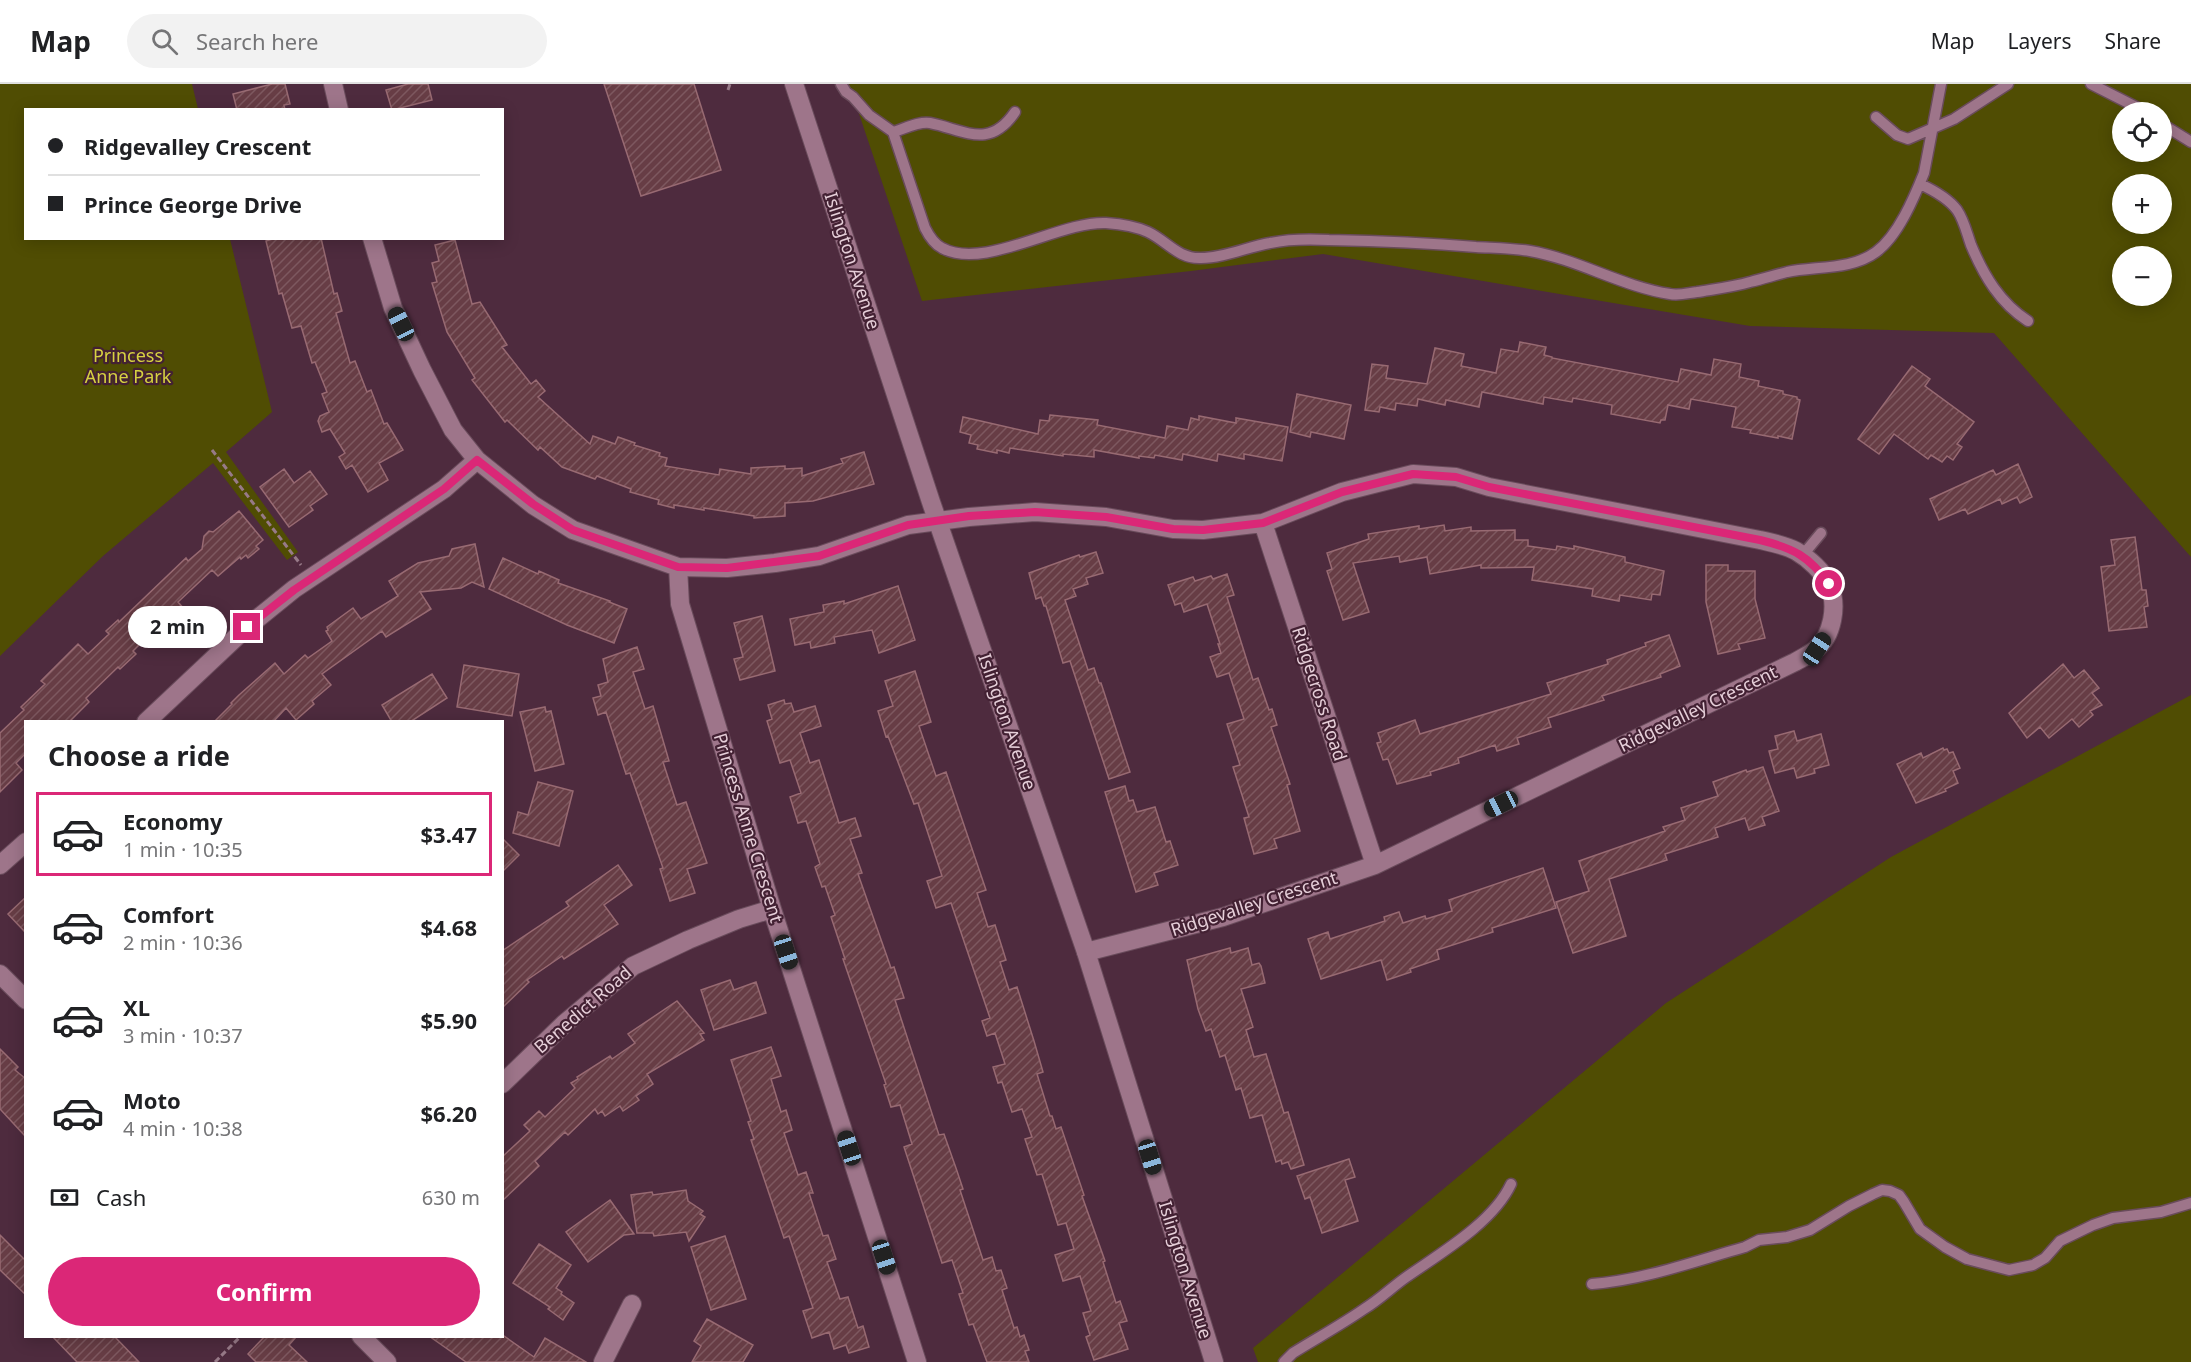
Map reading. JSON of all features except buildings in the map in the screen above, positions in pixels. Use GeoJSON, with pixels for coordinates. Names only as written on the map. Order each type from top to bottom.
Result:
{"type":"FeatureCollection","features":[{"type":"Feature","properties":{"kind":"street"},"geometry":{"type":"LineString","coordinates":[[333,84],[339,108]]}},
{"type":"Feature","properties":{"kind":"street","name":"Islington Avenue"},"geometry":{"type":"LineString","coordinates":[[794,84],[937,521],[1086,952],[1214,1362]]}},
{"type":"Feature","properties":{"kind":"street","name":"Ridgevalley Crescent"},"geometry":{"type":"LineString","coordinates":[[373,240],[393,308],[422,370],[453,430],[477,460],[533,504],[573,530],[678,567],[727,568],[775,563],[819,556],[903,526],[1035,512],[1106,517],[1173,529],[1203,530],[1263,523],[1342,492],[1413,474],[1456,477],[1489,487],[1787,547],[1802,556],[1821,573],[1829,584],[1834,609],[1831,628],[1817,649],[1784,667],[1376,865],[1223,917],[1086,952]]}},
{"type":"Feature","properties":{"kind":"street"},"geometry":{"type":"LineString","coordinates":[[148,720],[247,627],[312,577],[444,489],[477,460]]}},
{"type":"Feature","properties":{"kind":"street","name":"Ridgecross Road"},"geometry":{"type":"LineString","coordinates":[[1263,523],[1376,865]]}},
{"type":"Feature","properties":{"kind":"street","name":"Princess Anne Crescent"},"geometry":{"type":"LineString","coordinates":[[678,567],[680,604],[772,909],[916,1362]]}},
{"type":"Feature","properties":{"kind":"street"},"geometry":{"type":"LineString","coordinates":[[0,865],[24,844]]}},
{"type":"Feature","properties":{"kind":"street","name":"Benedict Road"},"geometry":{"type":"LineString","coordinates":[[504,1081],[564,1024],[633,966],[739,919],[772,909]]}},
{"type":"Feature","properties":{"kind":"street"},"geometry":{"type":"LineString","coordinates":[[0,974],[24,998]]}},
{"type":"Feature","properties":{"kind":"street"},"geometry":{"type":"LineString","coordinates":[[603,1362],[632,1304]]}},
{"type":"Feature","properties":{"kind":"street"},"geometry":{"type":"LineString","coordinates":[[363,1338],[387,1362]]}},
{"type":"Feature","properties":{"kind":"lane"},"geometry":{"type":"LineString","coordinates":[[841,84],[869,115],[893,132],[925,228],[931,239],[942,248],[959,254],[977,254],[1035,240],[1086,224],[1104,223],[1133,227],[1148,232],[1174,250],[1187,256],[1200,258],[1270,243],[1297,240],[1385,241],[1527,250],[1671,294],[1718,289],[1792,271],[1859,261],[1877,252],[1907,210],[1920,184],[1941,84]]}},
{"type":"Feature","properties":{"kind":"lane"},"geometry":{"type":"LineString","coordinates":[[1876,117],[1898,135],[1908,139],[1973,108],[2008,84]]}},
{"type":"Feature","properties":{"kind":"lane"},"geometry":{"type":"LineString","coordinates":[[2091,84],[2126,102]]}},
{"type":"Feature","properties":{"kind":"lane"},"geometry":{"type":"LineString","coordinates":[[893,132],[928,122],[972,134],[987,134],[1008,123],[1016,112]]}},
{"type":"Feature","properties":{"kind":"lane"},"geometry":{"type":"LineString","coordinates":[[2172,130],[2191,142]]}},
{"type":"Feature","properties":{"kind":"lane"},"geometry":{"type":"LineString","coordinates":[[1920,184],[1956,208],[1985,274],[2000,298],[2011,310],[2028,321]]}},
{"type":"Feature","properties":{"kind":"lane"},"geometry":{"type":"LineString","coordinates":[[1802,556],[1821,533]]}},
{"type":"Feature","properties":{"kind":"lane"},"geometry":{"type":"LineString","coordinates":[[1284,1362],[1293,1353],[1366,1308],[1403,1279],[1444,1252],[1493,1209],[1505,1196],[1510,1184]]}},
{"type":"Feature","properties":{"kind":"lane"},"geometry":{"type":"LineString","coordinates":[[1592,1284],[1636,1277],[1759,1240],[1798,1234],[1810,1230],[1849,1206],[1882,1190],[1899,1195],[1920,1229],[1945,1247],[1967,1258],[2009,1270],[2033,1265],[2044,1258],[2061,1240],[2093,1225],[2113,1218],[2161,1212],[2191,1203]]}},
{"type":"Feature","properties":{"kind":"path"},"geometry":{"type":"LineString","coordinates":[[728,90],[730,84]]}},
{"type":"Feature","properties":{"kind":"path"},"geometry":{"type":"LineString","coordinates":[[212,450],[312,577]]}},
{"type":"Feature","properties":{"kind":"path"},"geometry":{"type":"LineString","coordinates":[[215,1362],[239,1338]]}},
{"type":"Feature","properties":{"kind":"green space","name":"Princess Anne Park"},"geometry":{"type":"Polygon","coordinates":[[[0,84],[192,84],[198,108],[24,108],[24,240],[230,240],[272,412],[226,452],[298,552],[287,560],[213,463],[103,556],[0,656],[0,84]]]}},
{"type":"Feature","properties":{"kind":"green space"},"geometry":{"type":"Polygon","coordinates":[[[849,84],[2191,84],[2191,557],[1994,333],[1750,326],[1323,254],[922,301],[849,84]]]}},
{"type":"Feature","properties":{"kind":"green space"},"geometry":{"type":"Polygon","coordinates":[[[2191,695],[2191,1362],[1258,1362],[1253,1348],[1666,1003],[1891,857],[2191,695]]]}},
{"type":"Feature","properties":{"kind":"route"},"geometry":{"type":"LineString","coordinates":[[247,627],[294,590],[444,489],[477,460],[533,504],[573,530],[678,567],[727,568],[819,556],[908,525],[973,516],[1035,512],[1106,517],[1173,529],[1203,530],[1263,523],[1342,492],[1413,474],[1456,477],[1489,487],[1787,547],[1810,562],[1829,584]]}}]}
